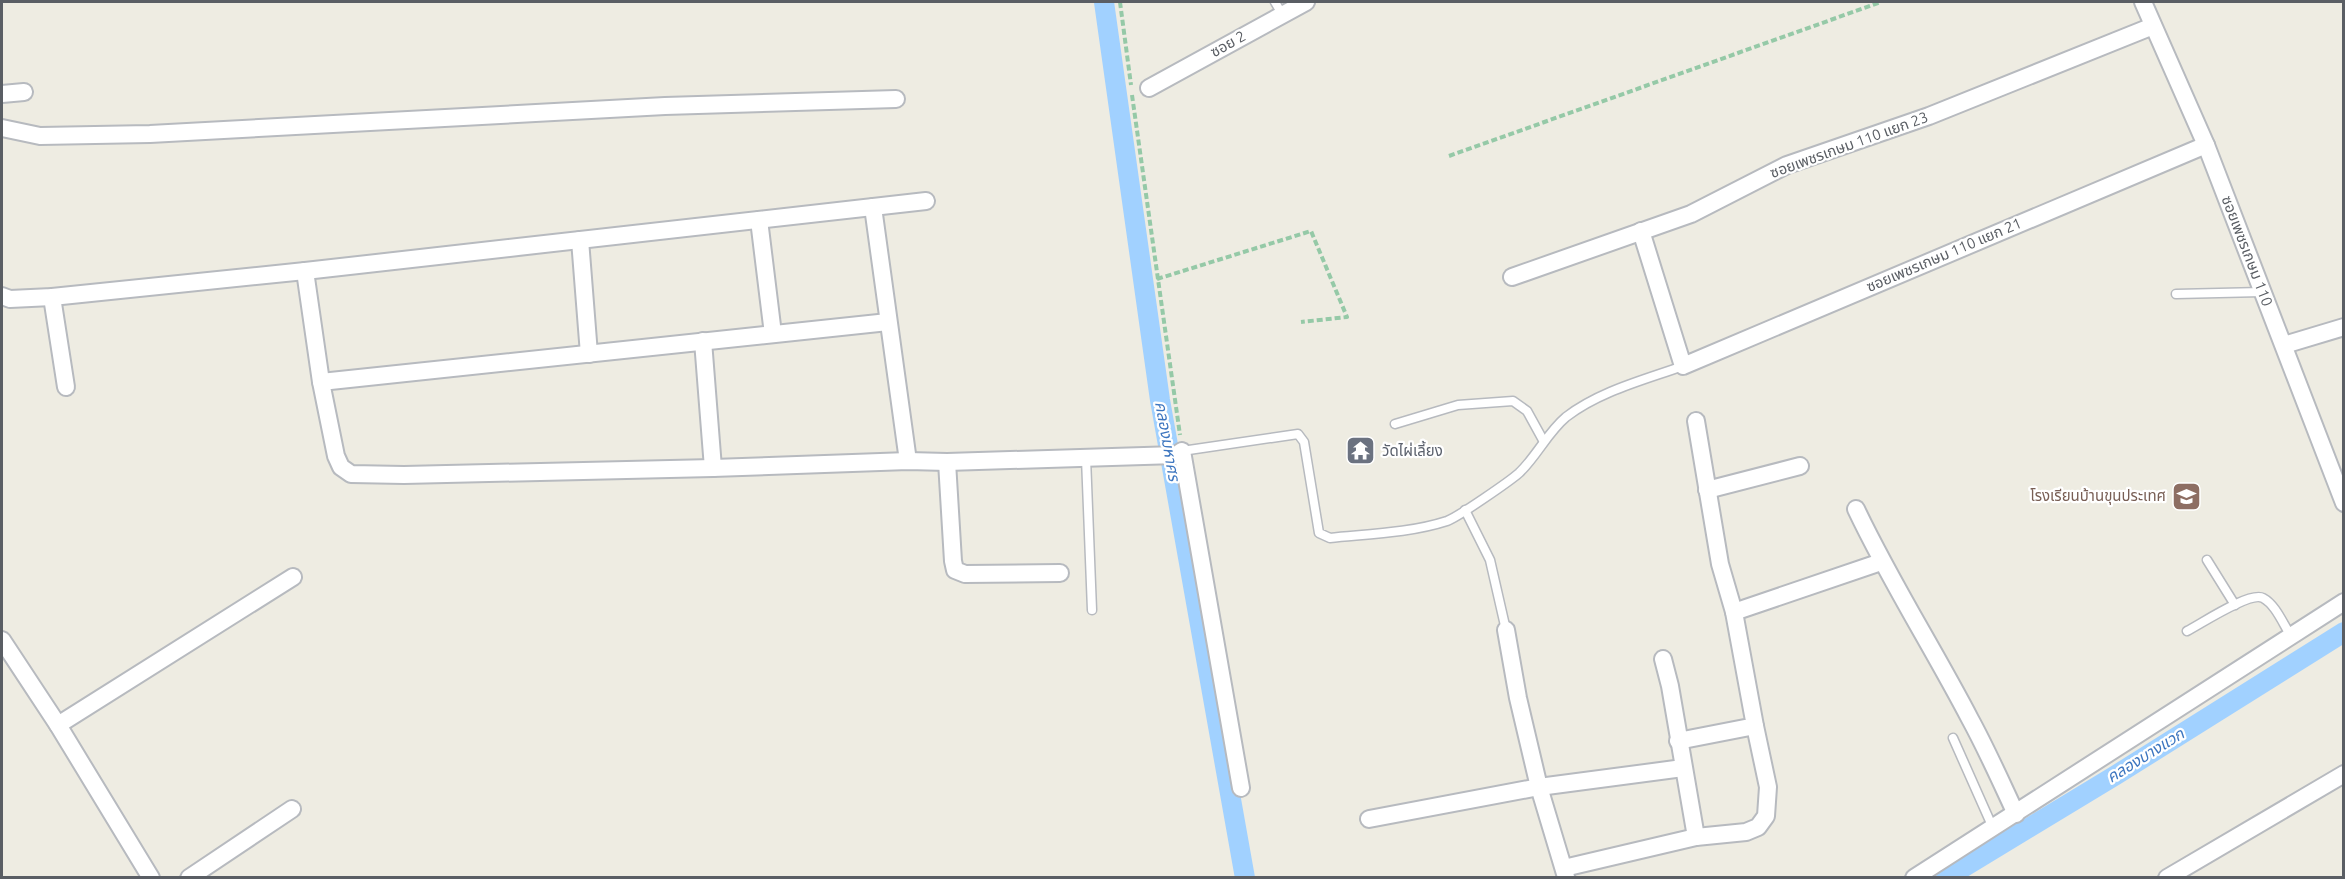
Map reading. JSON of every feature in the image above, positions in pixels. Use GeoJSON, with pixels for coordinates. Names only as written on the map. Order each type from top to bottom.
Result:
{"type":"FeatureCollection","features":[{"type":"Feature","properties":{"kind":"street","name":"ซอย 2"},"geometry":{"type":"LineString","coordinates":[[1149,88],[1278,8],[1306,2]]}},
{"type":"Feature","properties":{"kind":"street","name":"ซอยเพชรเกษม 110"},"geometry":{"type":"LineString","coordinates":[[2142,2],[2206,145],[2343,503]]}},
{"type":"Feature","properties":{"kind":"street","name":"ซอยเพชรเกษม 110 แยก 23"},"geometry":{"type":"LineString","coordinates":[[1512,277],[1691,214],[1787,165],[1929,116],[2153,26]]}},
{"type":"Feature","properties":{"kind":"street"},"geometry":{"type":"LineString","coordinates":[[2,94],[24,92]]}},
{"type":"Feature","properties":{"kind":"street"},"geometry":{"type":"LineString","coordinates":[[2,128],[40,135],[150,134],[665,106],[896,99]]}},
{"type":"Feature","properties":{"kind":"street","name":"ซอยเพชรเกษม 110 แยก 21"},"geometry":{"type":"LineString","coordinates":[[1683,366],[2206,145]]}},
{"type":"Feature","properties":{"kind":"street"},"geometry":{"type":"LineString","coordinates":[[2,296],[10,299],[52,297],[305,271],[926,201]]}},
{"type":"Feature","properties":{"kind":"street"},"geometry":{"type":"LineString","coordinates":[[873,207],[908,461]]}},
{"type":"Feature","properties":{"kind":"street"},"geometry":{"type":"LineString","coordinates":[[759,220],[773,334]]}},
{"type":"Feature","properties":{"kind":"street"},"geometry":{"type":"LineString","coordinates":[[1641,231],[1683,366]]}},
{"type":"Feature","properties":{"kind":"street"},"geometry":{"type":"LineString","coordinates":[[580,240],[589,354]]}},
{"type":"Feature","properties":{"kind":"street"},"geometry":{"type":"LineString","coordinates":[[305,271],[321,382],[336,456],[341,467],[351,474],[404,475],[713,468],[1154,456],[1179,453],[1241,788]]}},
{"type":"Feature","properties":{"kind":"street"},"geometry":{"type":"LineString","coordinates":[[52,297],[66,387]]}},
{"type":"Feature","properties":{"kind":"street"},"geometry":{"type":"LineString","coordinates":[[321,382],[888,322]]}},
{"type":"Feature","properties":{"kind":"street"},"geometry":{"type":"LineString","coordinates":[[2284,345],[2343,327]]}},
{"type":"Feature","properties":{"kind":"street"},"geometry":{"type":"LineString","coordinates":[[703,341],[713,468]]}},
{"type":"Feature","properties":{"kind":"street"},"geometry":{"type":"LineString","coordinates":[[1506,630],[1518,699],[1539,787],[1565,873],[1696,837],[1746,832],[1758,827],[1766,816],[1768,787],[1734,612],[1720,564],[1696,422]]}},
{"type":"Feature","properties":{"kind":"street"},"geometry":{"type":"LineString","coordinates":[[947,462],[955,570],[965,574],[1060,573]]}},
{"type":"Feature","properties":{"kind":"street"},"geometry":{"type":"LineString","coordinates":[[1707,490],[1800,466]]}},
{"type":"Feature","properties":{"kind":"street"},"geometry":{"type":"LineString","coordinates":[[1856,509],[1881,562],[1911,611],[1971,720],[2016,814]]}},
{"type":"Feature","properties":{"kind":"street"},"geometry":{"type":"LineString","coordinates":[[1734,612],[1881,562]]}},
{"type":"Feature","properties":{"kind":"street"},"geometry":{"type":"LineString","coordinates":[[58,725],[293,577]]}},
{"type":"Feature","properties":{"kind":"street"},"geometry":{"type":"LineString","coordinates":[[1914,878],[2343,602]]}},
{"type":"Feature","properties":{"kind":"street"},"geometry":{"type":"LineString","coordinates":[[2,640],[58,725],[152,878]]}},
{"type":"Feature","properties":{"kind":"street"},"geometry":{"type":"LineString","coordinates":[[1663,658],[1670,686],[1696,837]]}},
{"type":"Feature","properties":{"kind":"street"},"geometry":{"type":"LineString","coordinates":[[1678,741],[1755,726]]}},
{"type":"Feature","properties":{"kind":"street"},"geometry":{"type":"LineString","coordinates":[[1369,819],[1539,787],[1683,768]]}},
{"type":"Feature","properties":{"kind":"street"},"geometry":{"type":"LineString","coordinates":[[2173,876],[2343,774]]}},
{"type":"Feature","properties":{"kind":"street"},"geometry":{"type":"LineString","coordinates":[[189,878],[292,809]]}},
{"type":"Feature","properties":{"kind":"lane"},"geometry":{"type":"LineString","coordinates":[[2176,294],[2262,292]]}},
{"type":"Feature","properties":{"kind":"lane"},"geometry":{"type":"LineString","coordinates":[[1179,453],[1298,434],[1304,442],[1319,533],[1330,538],[1403,530],[1449,520],[1465,510],[1519,472],[1543,440],[1566,417],[1614,390],[1683,366]]}},
{"type":"Feature","properties":{"kind":"lane"},"geometry":{"type":"LineString","coordinates":[[1395,424],[1458,405],[1513,401],[1527,411],[1543,440]]}},
{"type":"Feature","properties":{"kind":"lane"},"geometry":{"type":"LineString","coordinates":[[1086,458],[1092,610]]}},
{"type":"Feature","properties":{"kind":"lane"},"geometry":{"type":"LineString","coordinates":[[1465,510],[1490,560],[1506,630]]}},
{"type":"Feature","properties":{"kind":"lane"},"geometry":{"type":"LineString","coordinates":[[2207,560],[2235,605]]}},
{"type":"Feature","properties":{"kind":"lane"},"geometry":{"type":"LineString","coordinates":[[2187,631],[2249,598],[2258,597],[2264,598],[2274,608],[2291,636]]}},
{"type":"Feature","properties":{"kind":"lane"},"geometry":{"type":"LineString","coordinates":[[1953,738],[1993,828]]}},
{"type":"Feature","properties":{"kind":"path"},"geometry":{"type":"LineString","coordinates":[[1120,2],[1179,453]]}},
{"type":"Feature","properties":{"kind":"path"},"geometry":{"type":"LineString","coordinates":[[1449,156],[1881,2]]}},
{"type":"Feature","properties":{"kind":"path"},"geometry":{"type":"LineString","coordinates":[[1157,279],[1311,231],[1347,317],[1301,322]]}},
{"type":"Feature","properties":{"kind":"waterway","name":"คลองมหาศร"},"geometry":{"type":"LineString","coordinates":[[1104,2],[1160,400],[1245,878]]}},
{"type":"Feature","properties":{"kind":"waterway","name":"คลองบางแวก"},"geometry":{"type":"LineString","coordinates":[[1946,878],[2344,632]]}},
{"type":"Feature","properties":{"kind":"place","name":"วัดไผ่เลี้ยง"},"geometry":{"type":"Point","coordinates":[1361,451]}},
{"type":"Feature","properties":{"kind":"place","name":"โรงเรียนบ้านขุนประเทศ"},"geometry":{"type":"Point","coordinates":[2187,496]}}]}
